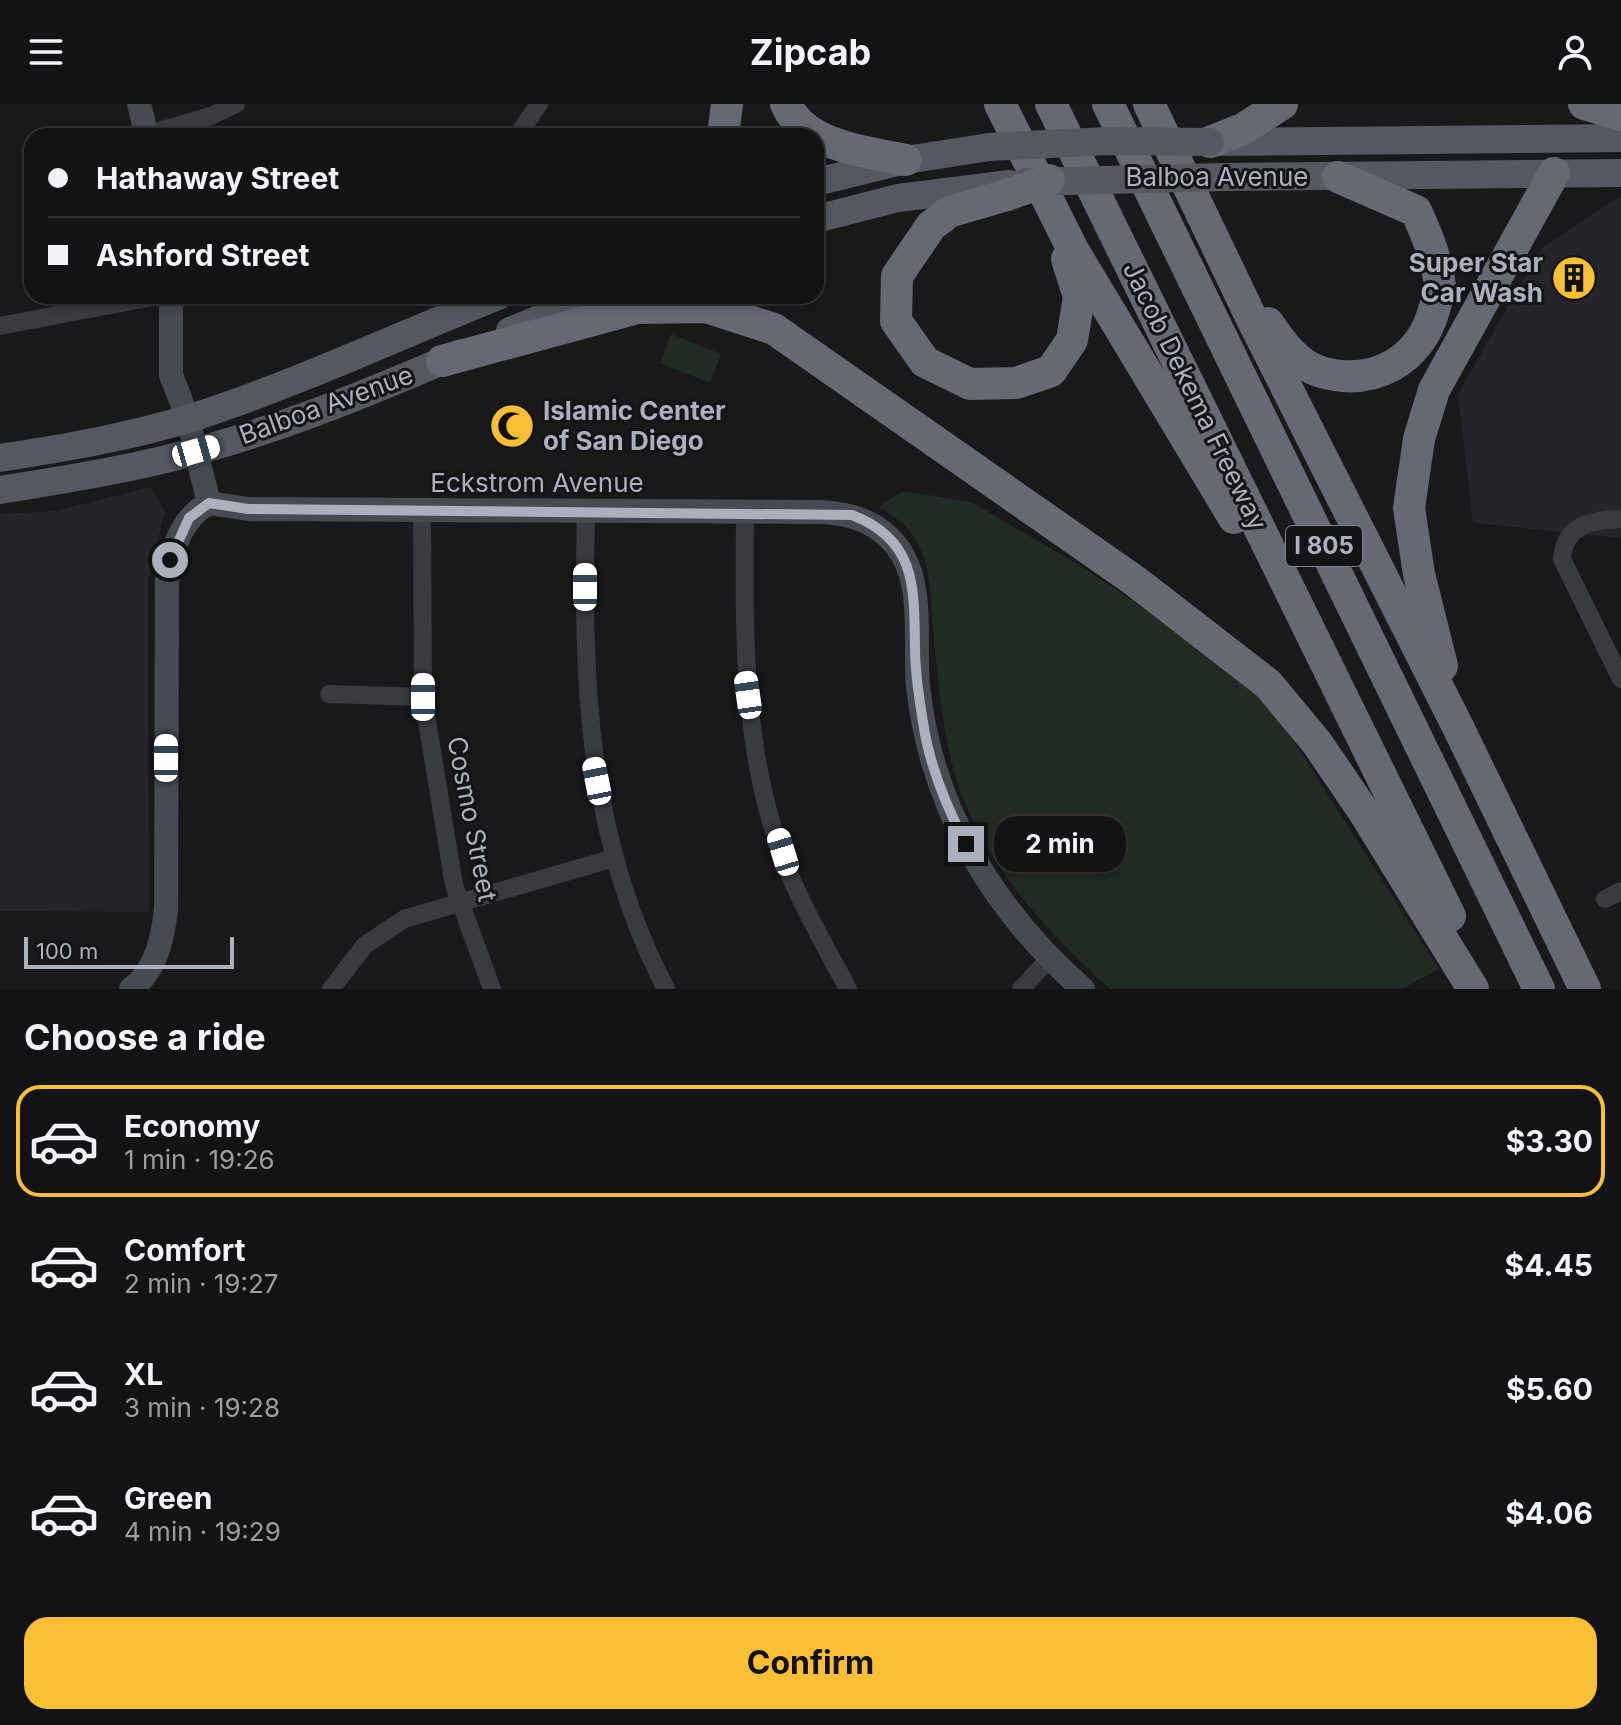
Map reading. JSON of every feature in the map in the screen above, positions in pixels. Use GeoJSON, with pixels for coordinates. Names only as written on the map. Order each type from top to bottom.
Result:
{"type":"FeatureCollection","features":[{"type":"Feature","properties":{"kind":"highway"},"geometry":{"type":"LineString","coordinates":[[724,128],[727,104]]}},
{"type":"Feature","properties":{"kind":"highway"},"geometry":{"type":"LineString","coordinates":[[786,104],[792,117],[809,128]]}},
{"type":"Feature","properties":{"kind":"highway"},"geometry":{"type":"LineString","coordinates":[[1000,104],[1050,191],[1073,250],[1347,706]]}},
{"type":"Feature","properties":{"kind":"highway","name":"Jacob Dekema Freeway"},"geometry":{"type":"LineString","coordinates":[[1051,104],[1485,989]]}},
{"type":"Feature","properties":{"kind":"highway","name":"Jacob Dekema Freeway"},"geometry":{"type":"LineString","coordinates":[[1108,104],[1539,989]]}},
{"type":"Feature","properties":{"kind":"highway"},"geometry":{"type":"LineString","coordinates":[[1210,142],[1243,129],[1282,104]]}},
{"type":"Feature","properties":{"kind":"highway"},"geometry":{"type":"LineString","coordinates":[[1584,104],[1621,115]]}},
{"type":"Feature","properties":{"kind":"highway"},"geometry":{"type":"LineString","coordinates":[[1152,107],[1585,989]]}},
{"type":"Feature","properties":{"kind":"highway"},"geometry":{"type":"LineString","coordinates":[[824,138],[835,145],[906,160]]}},
{"type":"Feature","properties":{"kind":"highway"},"geometry":{"type":"LineString","coordinates":[[1458,727],[1419,574],[1409,508],[1419,439],[1434,390],[1554,173]]}},
{"type":"Feature","properties":{"kind":"highway"},"geometry":{"type":"LineString","coordinates":[[1223,255],[1287,350],[1319,372],[1367,377],[1402,360],[1428,333],[1440,289],[1431,243],[1416,211],[1338,177]]}},
{"type":"Feature","properties":{"kind":"highway"},"geometry":{"type":"LineString","coordinates":[[1008,190],[1050,191],[1079,297],[1072,340],[1051,371],[1016,383],[970,384],[925,362],[896,321],[897,276],[931,226],[949,212],[1008,190]]}},
{"type":"Feature","properties":{"kind":"highway"},"geometry":{"type":"LineString","coordinates":[[442,361],[637,308],[706,307],[774,329],[1135,581],[1268,684],[1317,743],[1364,812],[1473,989]]}},
{"type":"Feature","properties":{"kind":"main road","name":"Balboa Avenue"},"geometry":{"type":"LineString","coordinates":[[824,180],[906,160],[989,147],[1108,141],[1621,138]]}},
{"type":"Feature","properties":{"kind":"main road","name":"Balboa Avenue"},"geometry":{"type":"LineString","coordinates":[[1050,191],[1225,177],[1621,173]]}},
{"type":"Feature","properties":{"kind":"main road"},"geometry":{"type":"LineString","coordinates":[[824,217],[898,198],[1008,190]]}},
{"type":"Feature","properties":{"kind":"main road","name":"Balboa Avenue"},"geometry":{"type":"LineString","coordinates":[[0,458],[90,444],[188,419],[279,387],[479,304]]}},
{"type":"Feature","properties":{"kind":"main road","name":"Balboa Avenue"},"geometry":{"type":"LineString","coordinates":[[0,490],[101,473],[196,451],[337,404],[576,304]]}},
{"type":"Feature","properties":{"kind":"street"},"geometry":{"type":"LineString","coordinates":[[139,104],[144,128]]}},
{"type":"Feature","properties":{"kind":"street"},"geometry":{"type":"LineString","coordinates":[[172,128],[211,116],[236,104]]}},
{"type":"Feature","properties":{"kind":"street"},"geometry":{"type":"LineString","coordinates":[[522,128],[539,104]]}},
{"type":"Feature","properties":{"kind":"street"},"geometry":{"type":"LineString","coordinates":[[0,326],[116,304]]}},
{"type":"Feature","properties":{"kind":"street"},"geometry":{"type":"LineString","coordinates":[[139,987],[159,947],[166,909],[167,581],[170,560],[189,518],[209,503],[188,419],[171,375],[171,304]]}},
{"type":"Feature","properties":{"kind":"street","name":"Eckstrom Avenue"},"geometry":{"type":"LineString","coordinates":[[209,503],[248,509],[836,513],[865,520],[893,542],[912,579],[923,724],[929,752],[953,820],[1004,907],[1049,959]]}},
{"type":"Feature","properties":{"kind":"street","name":"Cosmo Street"},"geometry":{"type":"LineString","coordinates":[[422,510],[423,697],[439,806],[460,902],[492,989]]}},
{"type":"Feature","properties":{"kind":"street"},"geometry":{"type":"LineString","coordinates":[[586,511],[585,672],[592,756],[614,858],[666,989]]}},
{"type":"Feature","properties":{"kind":"street"},"geometry":{"type":"LineString","coordinates":[[745,512],[744,668],[759,775],[791,878],[848,989]]}},
{"type":"Feature","properties":{"kind":"street"},"geometry":{"type":"LineString","coordinates":[[1621,519],[1595,521],[1571,533],[1563,545],[1562,559],[1621,679]]}},
{"type":"Feature","properties":{"kind":"street"},"geometry":{"type":"LineString","coordinates":[[329,694],[423,697]]}},
{"type":"Feature","properties":{"kind":"street"},"geometry":{"type":"LineString","coordinates":[[331,989],[365,945],[404,919],[614,858]]}},
{"type":"Feature","properties":{"kind":"street"},"geometry":{"type":"LineString","coordinates":[[1021,989],[1049,959],[1083,989]]}},
{"type":"Feature","properties":{"kind":"shaded area"},"geometry":{"type":"Polygon","coordinates":[[[1621,195],[1621,538],[1473,523],[1458,394],[1541,249],[1621,195]]]}},
{"type":"Feature","properties":{"kind":"shaded area"},"geometry":{"type":"Polygon","coordinates":[[[671,334],[721,354],[710,383],[660,363],[671,334]]]}},
{"type":"Feature","properties":{"kind":"shaded area"},"geometry":{"type":"Polygon","coordinates":[[[151,487],[165,511],[148,581],[149,912],[0,911],[0,514],[55,511],[151,487]]]}},
{"type":"Feature","properties":{"kind":"shaded area"},"geometry":{"type":"Polygon","coordinates":[[[903,491],[971,502],[1074,562],[1183,634],[1270,704],[1439,969],[1402,989],[1110,989],[1066,947],[1025,901],[989,851],[962,796],[942,713],[925,560],[908,529],[879,507],[903,491]]]}},
{"type":"Feature","properties":{"kind":"place","name":"Super Star Car Wash"},"geometry":{"type":"Point","coordinates":[1574,278]}},
{"type":"Feature","properties":{"kind":"place","name":"Islamic Center of San Diego"},"geometry":{"type":"Point","coordinates":[512,426]}},
{"type":"Feature","properties":{"kind":"route"},"geometry":{"type":"LineString","coordinates":[[170,560],[189,518],[209,503],[248,509],[819,512],[852,515],[865,520],[893,542],[902,554],[912,579],[915,651],[923,724],[929,752],[953,820],[966,844]]}}]}
